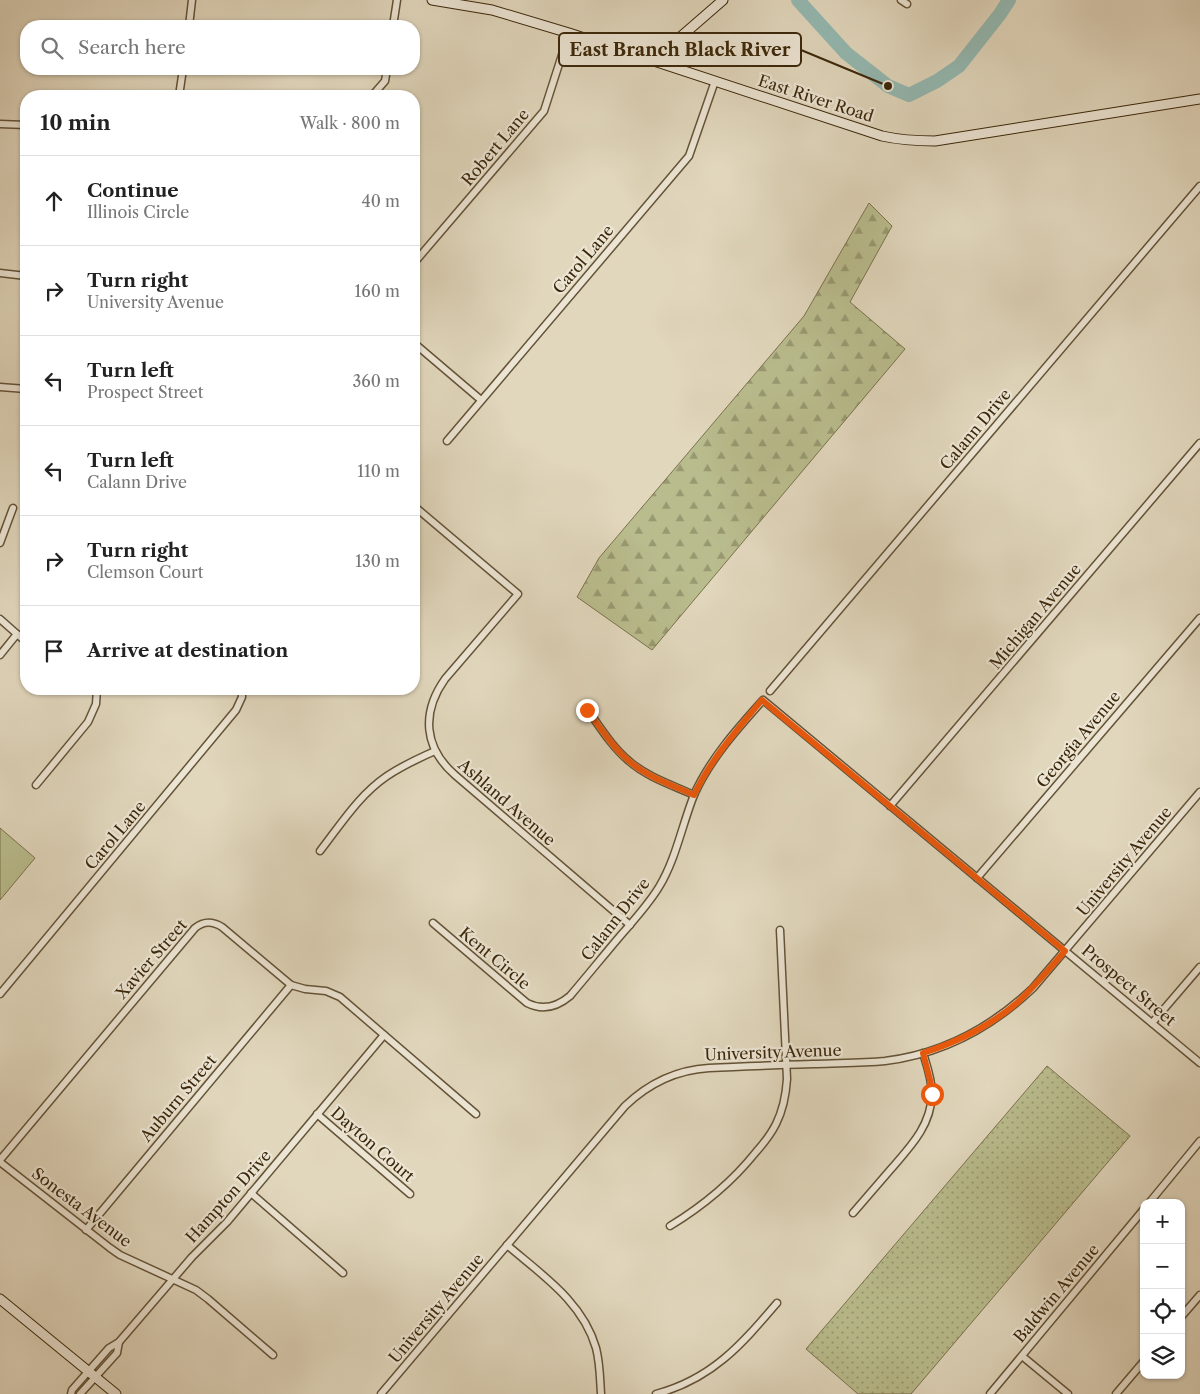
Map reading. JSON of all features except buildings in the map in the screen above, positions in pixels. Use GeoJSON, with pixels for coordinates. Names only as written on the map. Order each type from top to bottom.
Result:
{"type":"FeatureCollection","features":[{"type":"Feature","properties":{"kind":"street"},"geometry":{"type":"LineString","coordinates":[[190,20],[192,0]]}},
{"type":"Feature","properties":{"kind":"street"},"geometry":{"type":"LineString","coordinates":[[394,20],[397,0]]}},
{"type":"Feature","properties":{"kind":"street","name":"East River Road"},"geometry":{"type":"LineString","coordinates":[[432,0],[492,10],[569,33],[899,140],[935,141],[1200,99]]}},
{"type":"Feature","properties":{"kind":"street"},"geometry":{"type":"LineString","coordinates":[[654,60],[723,0]]}},
{"type":"Feature","properties":{"kind":"street","name":"Robert Lane"},"geometry":{"type":"LineString","coordinates":[[420,256],[544,111],[569,33]]}},
{"type":"Feature","properties":{"kind":"street"},"geometry":{"type":"LineString","coordinates":[[181,90],[182,75]]}},
{"type":"Feature","properties":{"kind":"street"},"geometry":{"type":"LineString","coordinates":[[377,90],[385,81],[386,75]]}},
{"type":"Feature","properties":{"kind":"street","name":"Carol Lane"},"geometry":{"type":"LineString","coordinates":[[447,441],[689,156],[716,80]]}},
{"type":"Feature","properties":{"kind":"street"},"geometry":{"type":"LineString","coordinates":[[0,124],[20,125]]}},
{"type":"Feature","properties":{"kind":"street","name":"Calann Drive"},"geometry":{"type":"LineString","coordinates":[[770,691],[1200,186]]}},
{"type":"Feature","properties":{"kind":"street"},"geometry":{"type":"LineString","coordinates":[[0,274],[20,276]]}},
{"type":"Feature","properties":{"kind":"street"},"geometry":{"type":"LineString","coordinates":[[420,348],[481,400]]}},
{"type":"Feature","properties":{"kind":"street"},"geometry":{"type":"LineString","coordinates":[[0,387],[20,389]]}},
{"type":"Feature","properties":{"kind":"street","name":"Michigan Avenue"},"geometry":{"type":"LineString","coordinates":[[890,806],[1200,443]]}},
{"type":"Feature","properties":{"kind":"street"},"geometry":{"type":"LineString","coordinates":[[0,543],[13,508]]}},
{"type":"Feature","properties":{"kind":"street","name":"Ashland Avenue"},"geometry":{"type":"LineString","coordinates":[[420,511],[518,594],[444,679],[435,694],[430,710],[429,722],[435,751],[448,770],[630,925]]}},
{"type":"Feature","properties":{"kind":"street","name":"Georgia Avenue"},"geometry":{"type":"LineString","coordinates":[[978,878],[1200,618]]}},
{"type":"Feature","properties":{"kind":"street"},"geometry":{"type":"LineString","coordinates":[[0,620],[20,637]]}},
{"type":"Feature","properties":{"kind":"street"},"geometry":{"type":"LineString","coordinates":[[0,655],[17,634]]}},
{"type":"Feature","properties":{"kind":"street"},"geometry":{"type":"LineString","coordinates":[[36,785],[88,722],[96,704],[97,695]]}},
{"type":"Feature","properties":{"kind":"street","name":"Carol Lane"},"geometry":{"type":"LineString","coordinates":[[0,994],[236,710],[242,695]]}},
{"type":"Feature","properties":{"kind":"street","name":"Calann Drive"},"geometry":{"type":"LineString","coordinates":[[570,996],[651,899],[666,873],[694,795],[707,771],[719,753],[762,700]]}},
{"type":"Feature","properties":{"kind":"street","name":"Prospect Street"},"geometry":{"type":"LineString","coordinates":[[762,700],[1200,1062]]}},
{"type":"Feature","properties":{"kind":"street"},"geometry":{"type":"LineString","coordinates":[[587,710],[615,748],[628,760],[650,774],[694,795]]}},
{"type":"Feature","properties":{"kind":"street"},"geometry":{"type":"LineString","coordinates":[[320,850],[355,806],[375,785],[399,768],[435,751]]}},
{"type":"Feature","properties":{"kind":"street","name":"University Avenue"},"geometry":{"type":"LineString","coordinates":[[380,1394],[625,1106],[637,1095],[668,1076],[699,1068],[879,1061],[923,1053],[963,1038],[1000,1016],[1033,988],[1200,792]]}},
{"type":"Feature","properties":{"kind":"street","name":"Xavier Street"},"geometry":{"type":"LineString","coordinates":[[0,1161],[195,928],[209,922],[219,925],[291,984],[298,988],[319,990],[340,997],[476,1114]]}},
{"type":"Feature","properties":{"kind":"street","name":"Kent Circle"},"geometry":{"type":"LineString","coordinates":[[433,923],[528,1003],[547,1008],[558,1005],[570,996]]}},
{"type":"Feature","properties":{"kind":"street"},"geometry":{"type":"LineString","coordinates":[[670,1226],[708,1200],[749,1161],[768,1138],[783,1106],[786,1088],[786,1065],[780,930]]}},
{"type":"Feature","properties":{"kind":"street"},"geometry":{"type":"LineString","coordinates":[[1152,1023],[1200,967]]}},
{"type":"Feature","properties":{"kind":"street","name":"Auburn Street"},"geometry":{"type":"LineString","coordinates":[[86,1230],[291,984]]}},
{"type":"Feature","properties":{"kind":"street","name":"Hampton Drive"},"geometry":{"type":"LineString","coordinates":[[92,1374],[117,1352],[119,1342],[172,1279],[227,1222],[384,1035]]}},
{"type":"Feature","properties":{"kind":"street"},"geometry":{"type":"LineString","coordinates":[[853,1213],[913,1144],[924,1127],[929,1114],[932,1094],[923,1053]]}},
{"type":"Feature","properties":{"kind":"street","name":"Dayton Court"},"geometry":{"type":"LineString","coordinates":[[317,1114],[410,1194]]}},
{"type":"Feature","properties":{"kind":"street"},"geometry":{"type":"LineString","coordinates":[[1152,1199],[1200,1141]]}},
{"type":"Feature","properties":{"kind":"street","name":"Sonesta Avenue"},"geometry":{"type":"LineString","coordinates":[[0,1161],[120,1255],[196,1290],[273,1355]]}},
{"type":"Feature","properties":{"kind":"street"},"geometry":{"type":"LineString","coordinates":[[251,1194],[343,1272]]}},
{"type":"Feature","properties":{"kind":"street","name":"Baldwin Avenue"},"geometry":{"type":"LineString","coordinates":[[990,1394],[1140,1214]]}},
{"type":"Feature","properties":{"kind":"street"},"geometry":{"type":"LineString","coordinates":[[507,1245],[558,1288],[579,1312],[589,1330],[596,1350],[601,1394]]}},
{"type":"Feature","properties":{"kind":"street"},"geometry":{"type":"LineString","coordinates":[[1185,1312],[1200,1295]]}},
{"type":"Feature","properties":{"kind":"street"},"geometry":{"type":"LineString","coordinates":[[0,1299],[116,1394]]}},
{"type":"Feature","properties":{"kind":"street"},"geometry":{"type":"LineString","coordinates":[[656,1394],[694,1379],[722,1361],[750,1334],[777,1303]]}},
{"type":"Feature","properties":{"kind":"street"},"geometry":{"type":"LineString","coordinates":[[1022,1356],[1068,1394]]}},
{"type":"Feature","properties":{"kind":"street"},"geometry":{"type":"LineString","coordinates":[[1116,1394],[1140,1367]]}},
{"type":"Feature","properties":{"kind":"street"},"geometry":{"type":"LineString","coordinates":[[71,1394],[72,1390],[92,1374]]}},
{"type":"Feature","properties":{"kind":"street"},"geometry":{"type":"LineString","coordinates":[[80,1394],[92,1374]]}},
{"type":"Feature","properties":{"kind":"green space"},"geometry":{"type":"Polygon","coordinates":[[[869,203],[892,226],[850,302],[905,349],[652,650],[577,597],[599,558],[804,316],[869,203]]]}},
{"type":"Feature","properties":{"kind":"green space"},"geometry":{"type":"Polygon","coordinates":[[[0,828],[35,858],[0,900],[0,828]]]}},
{"type":"Feature","properties":{"kind":"green space"},"geometry":{"type":"Polygon","coordinates":[[[1047,1066],[1130,1136],[911,1394],[858,1394],[806,1349],[1047,1066]]]}},
{"type":"Feature","properties":{"kind":"waterway"},"geometry":{"type":"LineString","coordinates":[[798,0],[846,53],[888,86],[909,95],[937,81],[959,66],[1009,0]]}},
{"type":"Feature","properties":{"kind":"place","name":"East Branch Black River"},"geometry":{"type":"Point","coordinates":[888,86]}},
{"type":"Feature","properties":{"kind":"route"},"geometry":{"type":"LineString","coordinates":[[587,710],[615,748],[634,766],[694,795],[719,753],[762,700],[1065,951],[1033,988],[1000,1016],[963,1038],[923,1053],[932,1094]]}}]}
